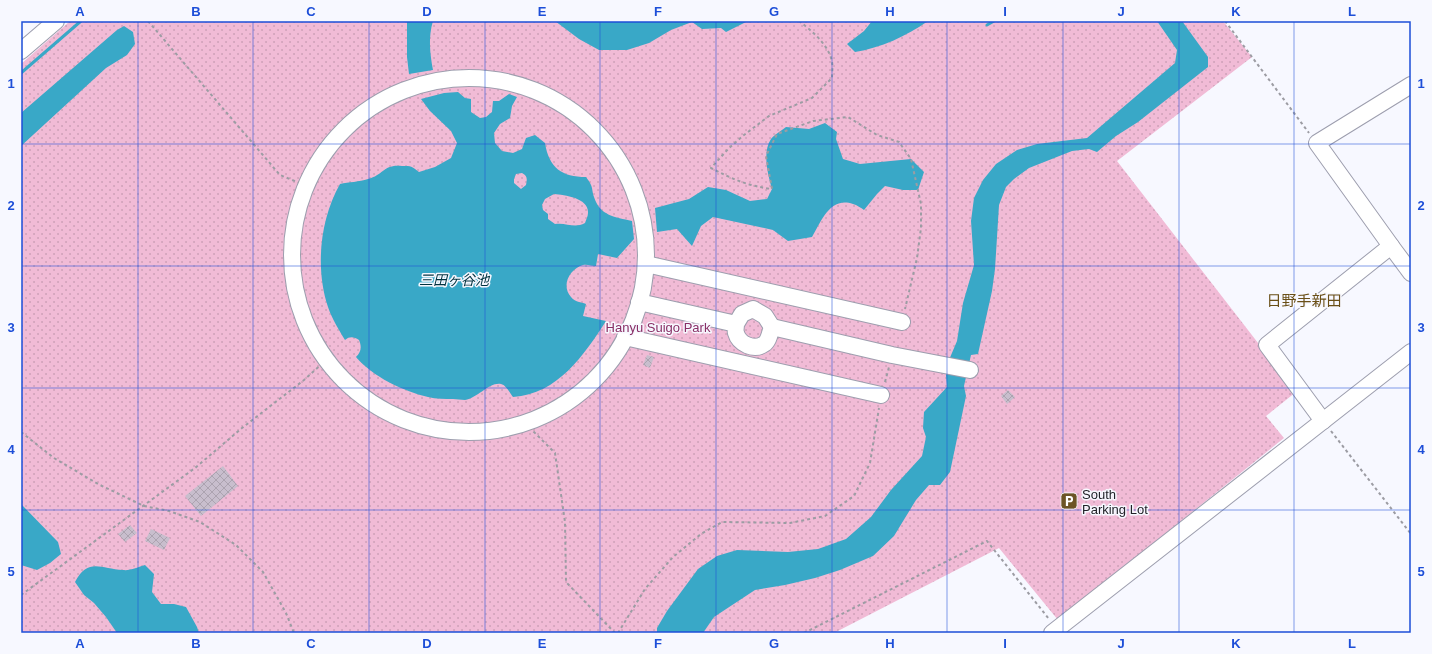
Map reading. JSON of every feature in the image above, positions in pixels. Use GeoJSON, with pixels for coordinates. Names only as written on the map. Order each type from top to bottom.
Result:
{"type":"FeatureCollection","features":[{"type":"Feature","properties":{"kind":"street"},"geometry":{"type":"LineString","coordinates":[[21,51],[56,21]]}},
{"type":"Feature","properties":{"kind":"street"},"geometry":{"type":"LineString","coordinates":[[455,78],[482,78],[509,82],[536,90],[560,103],[582,118],[602,138],[618,159],[631,184],[640,210],[645,236],[646,264],[639,302],[626,337],[611,360],[593,381],[578,394],[550,412],[525,423],[501,429],[476,432],[451,431],[409,422],[381,409],[342,379],[326,360],[314,341],[304,320],[297,298],[293,276],[292,253],[294,230],[299,207],[306,186],[319,161],[336,139],[355,120],[377,104],[396,94],[428,83],[455,78]]}},
{"type":"Feature","properties":{"kind":"street"},"geometry":{"type":"LineString","coordinates":[[1411,85],[1317,143],[1411,273]]}},
{"type":"Feature","properties":{"kind":"street"},"geometry":{"type":"LineString","coordinates":[[1323,421],[1267,345],[1391,246]]}},
{"type":"Feature","properties":{"kind":"street"},"geometry":{"type":"LineString","coordinates":[[646,264],[902,322]]}},
{"type":"Feature","properties":{"kind":"street"},"geometry":{"type":"LineString","coordinates":[[639,302],[736,324]]}},
{"type":"Feature","properties":{"kind":"street"},"geometry":{"type":"LineString","coordinates":[[772,327],[768,339],[764,344],[756,347],[745,344],[737,337],[735,331],[736,324],[742,314],[753,309],[765,316],[772,327],[892,355],[970,370]]}},
{"type":"Feature","properties":{"kind":"street"},"geometry":{"type":"LineString","coordinates":[[626,337],[881,395]]}},
{"type":"Feature","properties":{"kind":"street"},"geometry":{"type":"LineString","coordinates":[[1054,631],[1411,352]]}},
{"type":"Feature","properties":{"kind":"path"},"geometry":{"type":"LineString","coordinates":[[148,21],[280,175],[306,186]]}},
{"type":"Feature","properties":{"kind":"path"},"geometry":{"type":"LineString","coordinates":[[1225,21],[1317,143]]}},
{"type":"Feature","properties":{"kind":"path"},"geometry":{"type":"LineString","coordinates":[[21,595],[195,468],[242,428],[304,380],[326,360]]}},
{"type":"Feature","properties":{"kind":"path"},"geometry":{"type":"LineString","coordinates":[[1323,421],[1411,534]]}},
{"type":"Feature","properties":{"kind":"path"},"geometry":{"type":"LineString","coordinates":[[525,423],[555,453],[565,522],[566,582],[615,633]]}},
{"type":"Feature","properties":{"kind":"path"},"geometry":{"type":"LineString","coordinates":[[21,432],[54,458],[98,484],[144,506],[169,510],[200,522],[236,545],[263,572],[286,613],[294,633]]}},
{"type":"Feature","properties":{"kind":"path"},"geometry":{"type":"LineString","coordinates":[[804,633],[986,541],[1054,631]]}},
{"type":"Feature","properties":{"kind":"green space","name":"Hanyu Suigo Park"},"geometry":{"type":"Polygon","coordinates":[[[70,21],[1223,21],[1252,57],[1117,161],[1296,392],[1266,416],[1284,438],[1058,620],[999,548],[834,633],[21,633],[21,64],[70,21]]]}},
{"type":"Feature","properties":{"kind":"water"},"geometry":{"type":"Polygon","coordinates":[[[407,21],[433,21],[430,33],[430,46],[433,70],[409,74],[407,57],[407,21]]]}},
{"type":"Feature","properties":{"kind":"water"},"geometry":{"type":"Polygon","coordinates":[[[555,21],[748,21],[726,32],[721,28],[702,29],[692,22],[671,30],[649,43],[627,50],[599,50],[579,39],[555,21]]]}},
{"type":"Feature","properties":{"kind":"water"},"geometry":{"type":"Polygon","coordinates":[[[872,21],[928,21],[893,41],[874,48],[855,52],[847,44],[864,31],[872,21]]]}},
{"type":"Feature","properties":{"kind":"water"},"geometry":{"type":"Polygon","coordinates":[[[1157,21],[1182,21],[1208,57],[1208,67],[1097,152],[1089,149],[1072,151],[1029,168],[1006,187],[999,205],[995,269],[992,291],[978,354],[971,355],[964,386],[966,396],[950,472],[940,485],[929,485],[916,500],[894,536],[873,556],[840,570],[815,578],[755,590],[714,617],[703,633],[657,633],[657,628],[667,611],[698,569],[717,556],[737,550],[788,552],[818,549],[846,539],[871,517],[891,490],[922,456],[926,437],[923,428],[924,412],[947,387],[946,375],[950,366],[949,360],[957,341],[963,303],[974,265],[971,221],[974,198],[983,180],[996,164],[1017,150],[1037,144],[1087,138],[1175,63],[1177,50],[1157,21]]]}},
{"type":"Feature","properties":{"kind":"water"},"geometry":{"type":"Polygon","coordinates":[[[124,26],[133,32],[135,44],[127,55],[106,68],[21,146],[21,113],[117,30],[124,26]]]}},
{"type":"Feature","properties":{"kind":"water","name":"三田ヶ谷池"},"geometry":{"type":"Polygon","coordinates":[[[458,92],[465,98],[471,99],[471,112],[480,118],[486,117],[492,112],[493,101],[499,101],[509,94],[517,97],[512,106],[510,118],[500,124],[494,133],[495,143],[502,151],[513,153],[522,149],[526,138],[535,135],[545,143],[553,165],[564,173],[578,177],[586,177],[597,203],[604,212],[614,217],[632,221],[634,239],[617,258],[598,254],[596,266],[585,265],[578,267],[570,274],[568,278],[568,293],[576,301],[586,304],[583,316],[606,321],[589,347],[568,371],[543,389],[529,394],[513,397],[505,386],[497,384],[492,385],[470,399],[440,399],[431,398],[399,387],[371,371],[356,357],[360,349],[359,340],[352,337],[345,340],[328,307],[322,276],[322,244],[328,212],[340,184],[368,179],[387,168],[396,166],[410,166],[419,172],[435,167],[451,158],[457,143],[451,131],[430,111],[421,99],[444,93],[458,92]],[[522,173],[516,174],[514,179],[514,183],[521,189],[526,185],[527,180],[525,175],[522,173]],[[554,194],[545,199],[542,205],[543,210],[548,214],[548,219],[555,224],[581,225],[585,223],[588,213],[585,204],[576,198],[554,194]]]}},
{"type":"Feature","properties":{"kind":"water"},"geometry":{"type":"Polygon","coordinates":[[[825,123],[837,132],[836,139],[843,159],[860,164],[911,159],[924,172],[918,190],[903,190],[885,186],[864,210],[853,204],[838,204],[827,212],[812,237],[788,241],[773,230],[713,217],[701,226],[692,246],[677,229],[657,232],[655,208],[689,199],[708,187],[726,190],[750,201],[767,199],[772,189],[766,157],[768,144],[771,139],[786,127],[809,129],[825,123]]]}},
{"type":"Feature","properties":{"kind":"water"},"geometry":{"type":"Polygon","coordinates":[[[21,504],[58,542],[61,554],[50,563],[37,570],[21,565],[21,504]]]}},
{"type":"Feature","properties":{"kind":"water"},"geometry":{"type":"Polygon","coordinates":[[[145,565],[154,574],[152,592],[161,604],[174,604],[186,607],[199,633],[117,633],[106,617],[94,603],[84,595],[75,582],[85,569],[90,567],[96,566],[126,570],[145,565]]]}},
{"type":"Feature","properties":{"kind":"building"},"geometry":{"type":"Polygon","coordinates":[[[647,355],[654,357],[650,368],[643,365],[647,355]]]}},
{"type":"Feature","properties":{"kind":"building"},"geometry":{"type":"Polygon","coordinates":[[[1008,390],[1015,397],[1007,404],[1001,396],[1008,390]]]}},
{"type":"Feature","properties":{"kind":"building"},"geometry":{"type":"Polygon","coordinates":[[[223,466],[238,486],[201,516],[185,496],[223,466]]]}},
{"type":"Feature","properties":{"kind":"building"},"geometry":{"type":"Polygon","coordinates":[[[130,525],[137,533],[125,542],[118,534],[130,525]]]}},
{"type":"Feature","properties":{"kind":"building"},"geometry":{"type":"Polygon","coordinates":[[[151,529],[170,538],[164,550],[145,541],[151,529]]]}},
{"type":"Feature","properties":{"kind":"waterway"},"geometry":{"type":"LineString","coordinates":[[21,73],[81,21]]}},
{"type":"Feature","properties":{"kind":"waterway"},"geometry":{"type":"LineString","coordinates":[[987,25],[994,21]]}},
{"type":"Feature","properties":{"kind":"place","name":"South Parking Lot"},"geometry":{"type":"Point","coordinates":[1069,501]}},
{"type":"Feature","properties":{"kind":"district","name":"日野手新田"},"geometry":{"type":"Point","coordinates":[1304,301]}}]}
